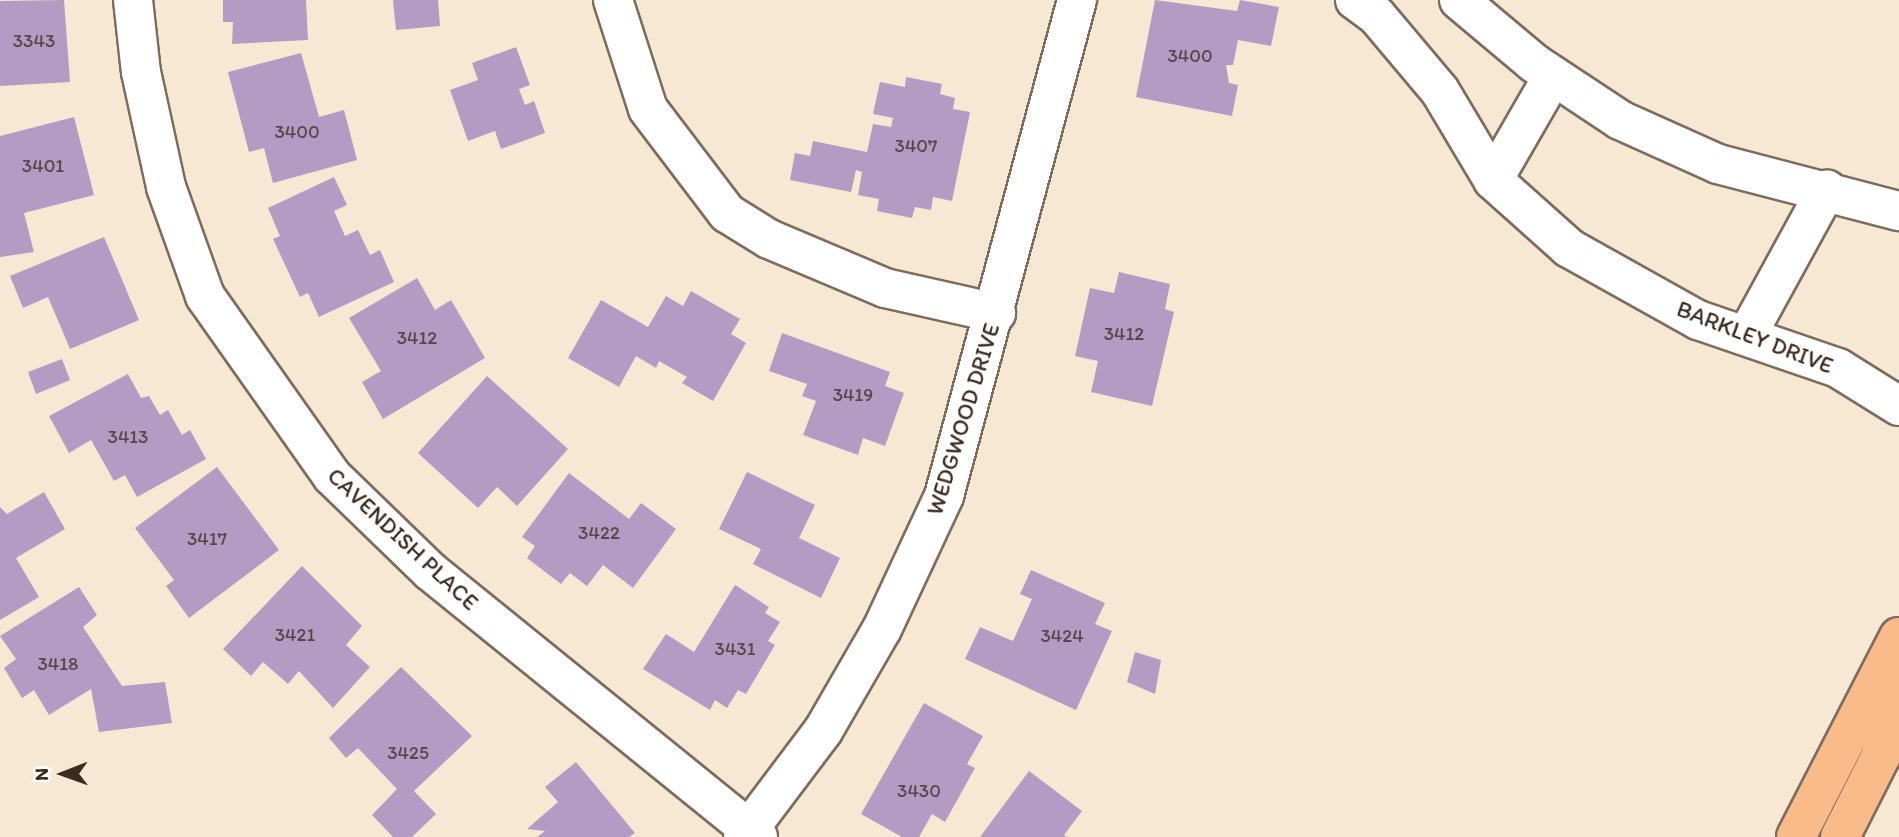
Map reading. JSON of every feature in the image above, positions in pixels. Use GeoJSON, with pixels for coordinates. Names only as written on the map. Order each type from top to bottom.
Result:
{"type":"FeatureCollection","features":[{"type":"Feature","properties":{"kind":"main road"},"geometry":{"type":"LineString","coordinates":[[1797,837],[1899,639]]}},
{"type":"Feature","properties":{"kind":"main road"},"geometry":{"type":"LineString","coordinates":[[1840,837],[1881,756],[1899,639]]}},
{"type":"Feature","properties":{"kind":"street","name":"CAVENDISH PLACE"},"geometry":{"type":"LineString","coordinates":[[133,0],[141,72],[166,187],[205,296],[332,476],[430,571],[750,835]]}},
{"type":"Feature","properties":{"kind":"street"},"geometry":{"type":"LineString","coordinates":[[613,0],[648,109],[727,213],[769,239],[885,288],[996,313]]}},
{"type":"Feature","properties":{"kind":"street","name":"WEDGWOOD DRIVE"},"geometry":{"type":"LineString","coordinates":[[750,835],[823,731],[882,629],[944,496],[996,313],[1077,0]]}},
{"type":"Feature","properties":{"kind":"street","name":"BARKLEY DRIVE"},"geometry":{"type":"LineString","coordinates":[[1355,0],[1376,15],[1440,91],[1493,180],[1569,248],[1698,320],[1838,368],[1899,406]]}},
{"type":"Feature","properties":{"kind":"street"},"geometry":{"type":"LineString","coordinates":[[1459,0],[1553,76],[1620,120],[1718,164],[1827,189],[1899,211]]}},
{"type":"Feature","properties":{"kind":"street"},"geometry":{"type":"LineString","coordinates":[[1493,180],[1553,76]]}},
{"type":"Feature","properties":{"kind":"street"},"geometry":{"type":"LineString","coordinates":[[1747,335],[1827,189]]}},
{"type":"Feature","properties":{"kind":"building"},"geometry":{"type":"Polygon","coordinates":[[[64,0],[70,82],[0,86],[0,1],[64,0]]]}},
{"type":"Feature","properties":{"kind":"building"},"geometry":{"type":"Polygon","coordinates":[[[223,0],[306,0],[308,40],[232,44],[233,22],[223,22],[223,0]]]}},
{"type":"Feature","properties":{"kind":"building"},"geometry":{"type":"Polygon","coordinates":[[[393,0],[438,0],[440,26],[396,30],[393,0]]]}},
{"type":"Feature","properties":{"kind":"building"},"geometry":{"type":"Polygon","coordinates":[[[1155,0],[1237,11],[1240,0],[1279,7],[1271,46],[1238,40],[1233,65],[1226,65],[1229,83],[1238,85],[1232,116],[1136,97],[1155,0]]]}},
{"type":"Feature","properties":{"kind":"building"},"geometry":{"type":"Polygon","coordinates":[[[516,47],[530,85],[519,89],[525,105],[534,101],[545,133],[501,149],[495,131],[468,141],[450,90],[478,80],[472,63],[516,47]]]}},
{"type":"Feature","properties":{"kind":"building"},"geometry":{"type":"Polygon","coordinates":[[[301,53],[319,117],[344,110],[357,160],[273,183],[264,148],[249,152],[228,72],[301,53]]]}},
{"type":"Feature","properties":{"kind":"building"},"geometry":{"type":"Polygon","coordinates":[[[906,77],[942,84],[940,94],[955,98],[953,109],[970,112],[952,201],[933,197],[931,210],[915,207],[912,218],[877,211],[879,199],[858,195],[862,172],[856,170],[851,192],[790,180],[795,153],[810,156],[813,141],[867,152],[873,124],[891,127],[893,118],[873,114],[880,82],[905,87],[906,77]]]}},
{"type":"Feature","properties":{"kind":"building"},"geometry":{"type":"Polygon","coordinates":[[[74,117],[94,195],[24,213],[34,252],[0,257],[0,136],[74,117]]]}},
{"type":"Feature","properties":{"kind":"building"},"geometry":{"type":"Polygon","coordinates":[[[334,177],[347,205],[334,211],[345,236],[358,230],[370,255],[380,250],[394,282],[319,317],[308,293],[300,297],[273,239],[280,236],[268,208],[334,177]]]}},
{"type":"Feature","properties":{"kind":"building"},"geometry":{"type":"Polygon","coordinates":[[[104,237],[139,320],[70,349],[48,297],[23,308],[10,276],[104,237]]]}},
{"type":"Feature","properties":{"kind":"building"},"geometry":{"type":"Polygon","coordinates":[[[1119,272],[1170,284],[1165,309],[1174,312],[1152,406],[1091,392],[1098,361],[1075,356],[1090,288],[1114,293],[1119,272]]]}},
{"type":"Feature","properties":{"kind":"building"},"geometry":{"type":"Polygon","coordinates":[[[417,278],[435,310],[451,300],[485,358],[383,419],[362,382],[381,371],[349,318],[417,278]]]}},
{"type":"Feature","properties":{"kind":"building"},"geometry":{"type":"Polygon","coordinates":[[[691,291],[740,319],[731,334],[746,343],[713,401],[682,383],[687,377],[659,361],[656,368],[636,356],[619,387],[568,358],[601,300],[648,327],[666,296],[683,306],[691,291]]]}},
{"type":"Feature","properties":{"kind":"building"},"geometry":{"type":"Polygon","coordinates":[[[782,333],[890,372],[885,386],[904,393],[885,446],[863,438],[858,455],[803,435],[816,401],[802,396],[807,384],[769,371],[782,333]]]}},
{"type":"Feature","properties":{"kind":"building"},"geometry":{"type":"Polygon","coordinates":[[[62,359],[70,380],[36,394],[28,372],[62,359]]]}},
{"type":"Feature","properties":{"kind":"building"},"geometry":{"type":"Polygon","coordinates":[[[128,374],[141,398],[149,396],[160,415],[168,410],[182,435],[190,430],[206,459],[137,497],[125,475],[114,481],[91,440],[69,453],[49,416],[128,374]]]}},
{"type":"Feature","properties":{"kind":"building"},"geometry":{"type":"Polygon","coordinates":[[[487,376],[568,449],[517,506],[497,487],[478,508],[418,453],[487,376]]]}},
{"type":"Feature","properties":{"kind":"building"},"geometry":{"type":"Polygon","coordinates":[[[217,467],[279,550],[189,618],[166,586],[174,580],[135,528],[217,467]]]}},
{"type":"Feature","properties":{"kind":"building"},"geometry":{"type":"Polygon","coordinates":[[[747,472],[815,505],[799,538],[840,558],[821,598],[753,564],[761,549],[719,529],[747,472]]]}},
{"type":"Feature","properties":{"kind":"building"},"geometry":{"type":"Polygon","coordinates":[[[569,473],[629,519],[641,503],[676,529],[633,588],[603,565],[587,586],[570,573],[561,584],[527,558],[535,546],[522,537],[569,473]]]}},
{"type":"Feature","properties":{"kind":"building"},"geometry":{"type":"Polygon","coordinates":[[[44,492],[65,529],[16,558],[39,597],[0,620],[0,507],[7,514],[44,492]]]}},
{"type":"Feature","properties":{"kind":"building"},"geometry":{"type":"Polygon","coordinates":[[[302,566],[362,626],[346,645],[370,667],[333,708],[299,671],[288,684],[263,662],[251,676],[223,649],[302,566]]]}},
{"type":"Feature","properties":{"kind":"building"},"geometry":{"type":"Polygon","coordinates":[[[1031,570],[1105,603],[1095,624],[1112,631],[1076,710],[965,659],[980,627],[1013,641],[1032,599],[1020,594],[1031,570]]]}},
{"type":"Feature","properties":{"kind":"building"},"geometry":{"type":"Polygon","coordinates":[[[735,585],[769,607],[765,613],[780,622],[768,641],[775,645],[746,694],[738,690],[727,708],[715,700],[710,710],[643,669],[666,634],[694,652],[735,585]]]}},
{"type":"Feature","properties":{"kind":"building"},"geometry":{"type":"Polygon","coordinates":[[[79,587],[97,615],[83,627],[122,686],[165,682],[172,723],[99,732],[91,689],[49,715],[34,690],[22,698],[4,668],[16,659],[0,636],[79,587]]]}},
{"type":"Feature","properties":{"kind":"building"},"geometry":{"type":"Polygon","coordinates":[[[1135,652],[1161,660],[1155,694],[1127,682],[1135,652]]]}},
{"type":"Feature","properties":{"kind":"building"},"geometry":{"type":"Polygon","coordinates":[[[401,667],[472,736],[414,791],[436,814],[412,837],[393,837],[372,815],[397,789],[358,748],[346,758],[329,738],[401,667]]]}},
{"type":"Feature","properties":{"kind":"building"},"geometry":{"type":"Polygon","coordinates":[[[924,703],[983,736],[967,764],[975,768],[945,822],[932,814],[919,837],[902,837],[861,814],[924,703]]]}},
{"type":"Feature","properties":{"kind":"building"},"geometry":{"type":"Polygon","coordinates":[[[576,762],[635,833],[629,837],[537,837],[545,831],[527,829],[558,802],[545,787],[576,762]]]}},
{"type":"Feature","properties":{"kind":"building"},"geometry":{"type":"Polygon","coordinates":[[[1029,771],[1082,811],[1064,835],[1067,837],[980,837],[1029,771]]]}}]}
